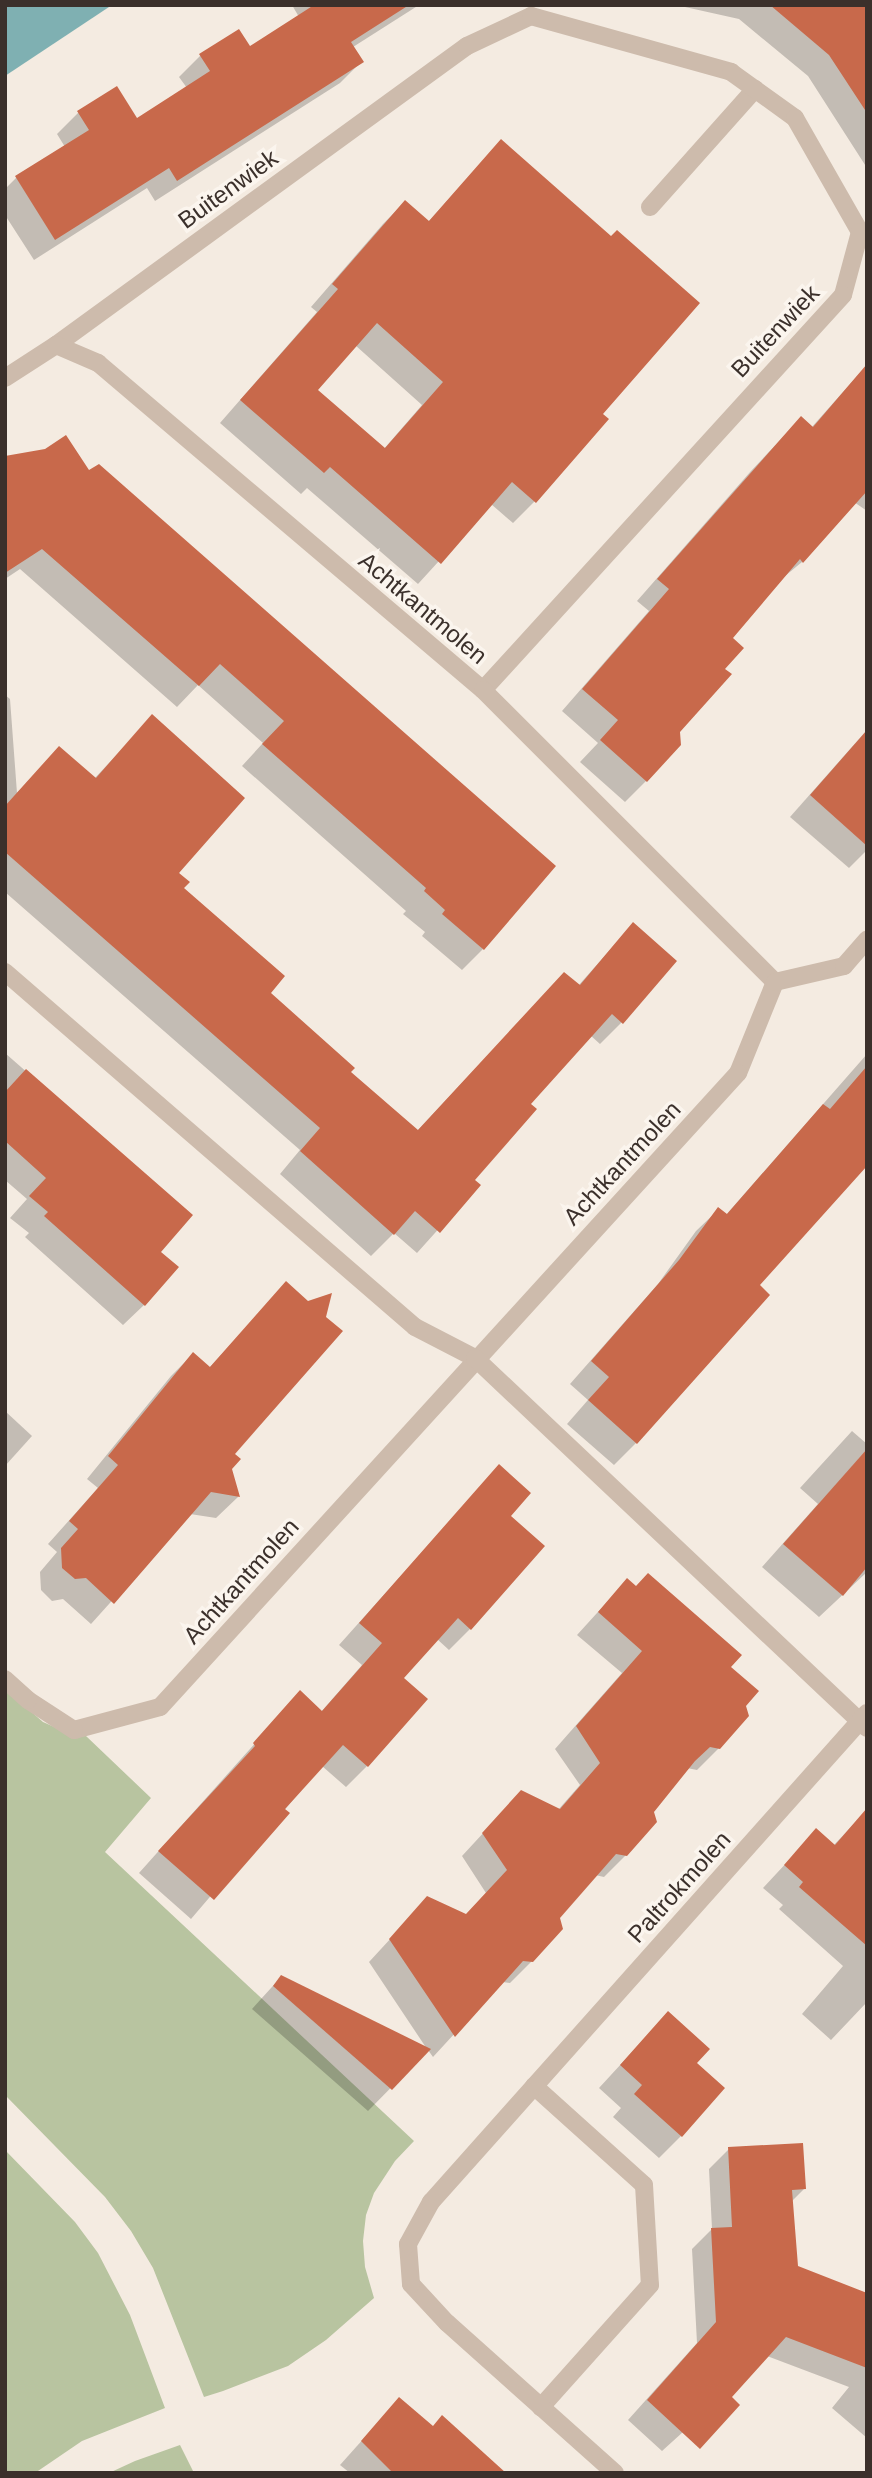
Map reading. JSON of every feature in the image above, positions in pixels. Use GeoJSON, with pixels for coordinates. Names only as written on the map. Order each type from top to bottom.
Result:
{"type":"FeatureCollection","features":[{"type":"Feature","properties":{"kind":"street","name":"Buitenwiek"},"geometry":{"type":"LineString","coordinates":[[56,345],[467,46],[531,16],[731,72],[795,118],[860,232],[843,295],[483,690]]}},
{"type":"Feature","properties":{"kind":"street"},"geometry":{"type":"LineString","coordinates":[[650,207],[755,89]]}},
{"type":"Feature","properties":{"kind":"street"},"geometry":{"type":"LineString","coordinates":[[5,378],[56,345]]}},
{"type":"Feature","properties":{"kind":"street","name":"Achtkantmolen"},"geometry":{"type":"LineString","coordinates":[[5,1679],[28,1700],[74,1730],[160,1707],[475,1358],[738,1073],[775,982],[483,690],[98,363],[56,345]]}},
{"type":"Feature","properties":{"kind":"street"},"geometry":{"type":"LineString","coordinates":[[775,982],[844,966],[867,940]]}},
{"type":"Feature","properties":{"kind":"street"},"geometry":{"type":"LineString","coordinates":[[5,972],[415,1327],[475,1358],[864,1720]]}},
{"type":"Feature","properties":{"kind":"street","name":"Paltrokmolen"},"geometry":{"type":"LineString","coordinates":[[615,2473],[447,2323],[411,2284],[408,2244],[431,2202],[864,1720]]}},
{"type":"Feature","properties":{"kind":"street"},"geometry":{"type":"LineString","coordinates":[[534,2086],[644,2185],[650,2285],[541,2407]]}},
{"type":"Feature","properties":{"kind":"green space"},"geometry":{"type":"Polygon","coordinates":[[[5,1689],[43,1722],[68,1733],[86,1736],[151,1798],[105,1852],[414,2141],[395,2161],[374,2193],[366,2215],[363,2241],[365,2267],[374,2298],[326,2340],[288,2366],[204,2397],[153,2268],[131,2231],[105,2197],[5,2095],[5,1689]]]}},
{"type":"Feature","properties":{"kind":"green space"},"geometry":{"type":"Polygon","coordinates":[[[5,2150],[75,2222],[98,2253],[130,2315],[165,2408],[82,2441],[35,2473],[5,2473],[5,2150]]]}},
{"type":"Feature","properties":{"kind":"green space"},"geometry":{"type":"Polygon","coordinates":[[[180,2445],[194,2473],[109,2473],[135,2461],[180,2445]]]}},
{"type":"Feature","properties":{"kind":"water"},"geometry":{"type":"Polygon","coordinates":[[[5,5],[112,5],[5,76],[5,5]]]}},
{"type":"Feature","properties":{"kind":"building"},"geometry":{"type":"Polygon","coordinates":[[[314,5],[409,5],[351,42],[364,62],[177,181],[169,168],[55,240],[15,176],[89,130],[77,111],[117,86],[137,118],[210,71],[199,54],[239,29],[250,46],[314,5]]]}},
{"type":"Feature","properties":{"kind":"building"},"geometry":{"type":"Polygon","coordinates":[[[770,5],[867,5],[867,113],[829,55],[770,5]]]}},
{"type":"Feature","properties":{"kind":"building"},"geometry":{"type":"Polygon","coordinates":[[[501,139],[611,236],[617,230],[700,303],[603,414],[609,419],[536,503],[512,482],[441,564],[330,467],[324,473],[240,400],[338,289],[332,284],[405,200],[429,221],[501,139]],[[377,323],[318,390],[385,448],[443,382],[377,323]]]}},
{"type":"Feature","properties":{"kind":"building"},"geometry":{"type":"Polygon","coordinates":[[[867,364],[867,491],[803,563],[800,559],[733,638],[744,648],[725,669],[732,674],[680,732],[681,745],[647,782],[600,740],[618,720],[582,689],[669,589],[657,579],[801,416],[813,427],[867,364]]]}},
{"type":"Feature","properties":{"kind":"building"},"geometry":{"type":"Polygon","coordinates":[[[66,435],[89,470],[99,464],[556,866],[484,950],[442,914],[445,910],[424,891],[426,888],[262,744],[284,721],[220,664],[199,686],[42,549],[5,573],[5,456],[45,449],[66,435]]]}},
{"type":"Feature","properties":{"kind":"building"},"geometry":{"type":"Polygon","coordinates":[[[152,714],[245,798],[179,873],[190,882],[184,888],[285,976],[271,993],[355,1068],[351,1072],[418,1130],[564,972],[580,985],[633,922],[677,961],[623,1024],[612,1014],[531,1104],[537,1109],[475,1180],[481,1185],[440,1233],[415,1211],[394,1235],[300,1151],[320,1128],[5,852],[5,806],[59,746],[96,778],[152,714]]]}},
{"type":"Feature","properties":{"kind":"building"},"geometry":{"type":"Polygon","coordinates":[[[867,730],[867,846],[810,795],[867,730]]]}},
{"type":"Feature","properties":{"kind":"building"},"geometry":{"type":"Polygon","coordinates":[[[867,1066],[867,1166],[760,1285],[770,1295],[637,1444],[588,1400],[609,1377],[591,1361],[679,1260],[718,1207],[727,1214],[823,1104],[830,1109],[867,1066]]]}},
{"type":"Feature","properties":{"kind":"building"},"geometry":{"type":"Polygon","coordinates":[[[26,1069],[193,1215],[161,1252],[179,1267],[145,1306],[44,1216],[48,1212],[29,1196],[46,1178],[5,1141],[5,1092],[26,1069]]]}},
{"type":"Feature","properties":{"kind":"building"},"geometry":{"type":"Polygon","coordinates":[[[286,1281],[308,1301],[332,1293],[326,1317],[343,1331],[235,1454],[241,1459],[232,1469],[240,1497],[211,1492],[114,1604],[86,1578],[75,1579],[62,1568],[61,1548],[78,1529],[69,1521],[118,1465],[108,1456],[193,1352],[210,1367],[286,1281]]]}},
{"type":"Feature","properties":{"kind":"building"},"geometry":{"type":"Polygon","coordinates":[[[867,1449],[867,1567],[843,1596],[783,1544],[867,1449]]]}},
{"type":"Feature","properties":{"kind":"building"},"geometry":{"type":"Polygon","coordinates":[[[499,1464],[531,1493],[511,1516],[545,1546],[471,1630],[458,1618],[404,1678],[428,1699],[368,1767],[343,1745],[285,1809],[290,1813],[214,1900],[158,1851],[255,1746],[253,1743],[300,1690],[322,1711],[382,1643],[359,1623],[499,1464]]]}},
{"type":"Feature","properties":{"kind":"building"},"geometry":{"type":"Polygon","coordinates":[[[648,1573],[742,1655],[731,1667],[759,1691],[746,1706],[749,1716],[720,1749],[710,1747],[695,1761],[654,1812],[657,1822],[627,1856],[616,1854],[560,1918],[563,1929],[533,1962],[523,1961],[455,2037],[389,1939],[427,1896],[466,1914],[507,1870],[482,1833],[521,1790],[560,1809],[600,1763],[576,1726],[642,1651],[598,1612],[627,1578],[636,1586],[648,1573]]]}},
{"type":"Feature","properties":{"kind":"building"},"geometry":{"type":"Polygon","coordinates":[[[867,1808],[867,1946],[799,1887],[803,1882],[784,1865],[816,1828],[835,1845],[867,1808]]]}},
{"type":"Feature","properties":{"kind":"building"},"geometry":{"type":"Polygon","coordinates":[[[281,1975],[431,2049],[392,2090],[273,1986],[281,1975]]]}},
{"type":"Feature","properties":{"kind":"building"},"geometry":{"type":"Polygon","coordinates":[[[668,2011],[710,2049],[697,2063],[725,2088],[682,2137],[634,2094],[642,2085],[620,2065],[668,2011]]]}},
{"type":"Feature","properties":{"kind":"building"},"geometry":{"type":"Polygon","coordinates":[[[803,2143],[806,2189],[792,2190],[798,2266],[867,2293],[867,2368],[786,2337],[732,2397],[740,2405],[700,2449],[647,2400],[716,2322],[711,2228],[732,2227],[728,2147],[803,2143]]]}},
{"type":"Feature","properties":{"kind":"building"},"geometry":{"type":"Polygon","coordinates":[[[399,2397],[433,2426],[442,2415],[506,2473],[393,2473],[361,2441],[399,2397]]]}}]}
